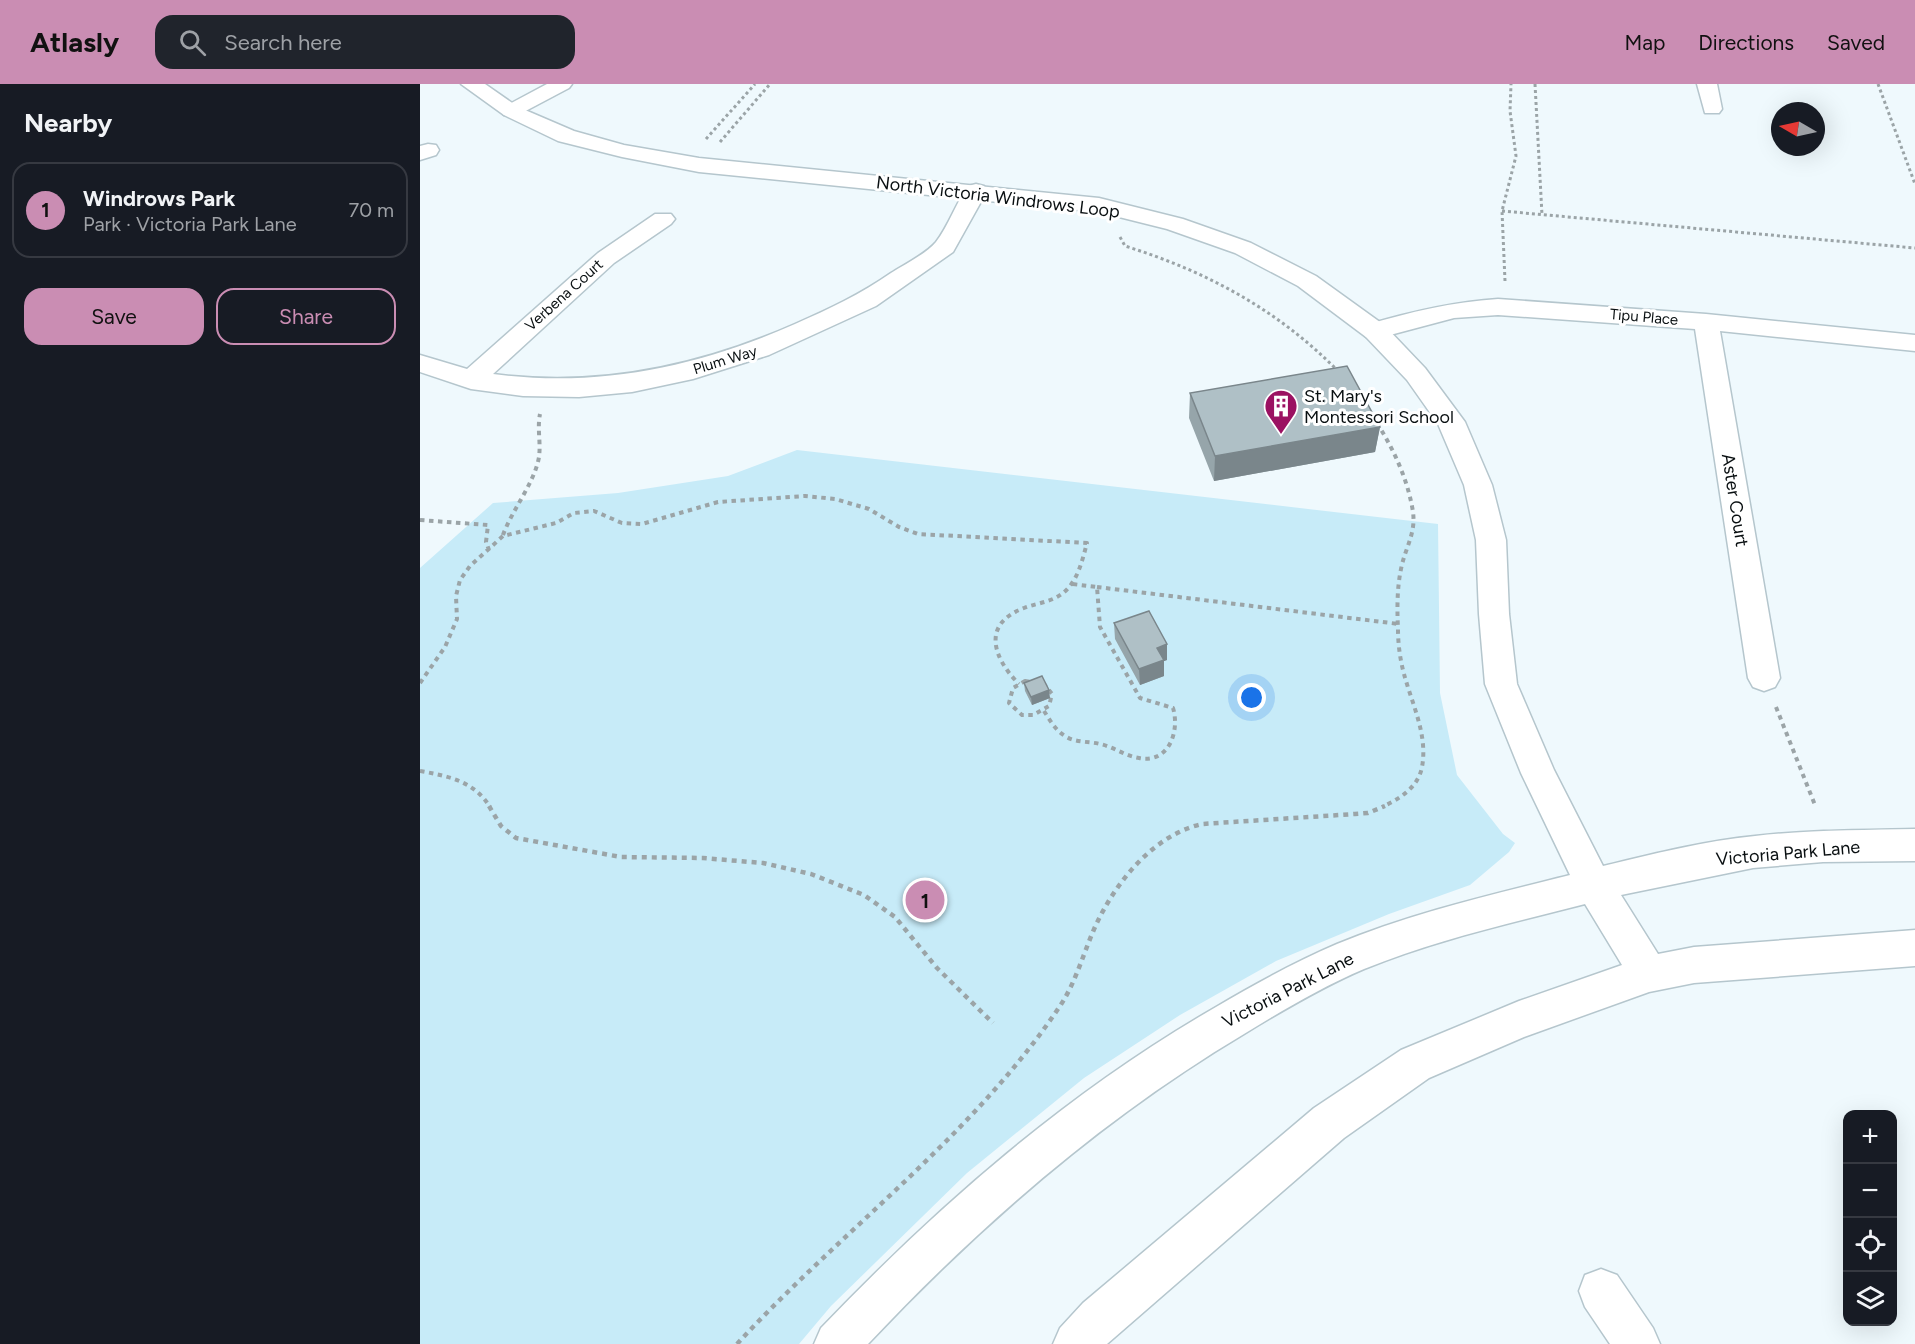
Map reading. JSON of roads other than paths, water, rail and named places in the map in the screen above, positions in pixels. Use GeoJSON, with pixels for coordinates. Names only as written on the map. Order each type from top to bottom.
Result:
{"type":"FeatureCollection","features":[{"type":"Feature","properties":{"kind":"street","name":"North Victoria Windrows Loop"},"geometry":{"type":"LineString","coordinates":[[471,84],[511,111],[566,136],[622,151],[699,165],[1099,205],[1175,224],[1243,249],[1307,281],[1375,331],[1416,374],[1450,422],[1478,485],[1491,540],[1494,614],[1501,684],[1538,773],[1594,885],[1649,974]]}},
{"type":"Feature","properties":{"kind":"street"},"geometry":{"type":"LineString","coordinates":[[511,111],[562,84]]}},
{"type":"Feature","properties":{"kind":"street"},"geometry":{"type":"LineString","coordinates":[[1707,84],[1712,109]]}},
{"type":"Feature","properties":{"kind":"street","name":"Plum Way"},"geometry":{"type":"LineString","coordinates":[[420,363],[471,380],[537,388],[632,383],[684,373],[760,350],[867,301],[945,247],[976,191]]}},
{"type":"Feature","properties":{"kind":"street","name":"Verbena Court"},"geometry":{"type":"LineString","coordinates":[[471,380],[606,258],[663,219]]}},
{"type":"Feature","properties":{"kind":"street","name":"Tipu Place"},"geometry":{"type":"LineString","coordinates":[[1375,331],[1413,318],[1454,310],[1498,307],[1706,322],[1915,343]]}},
{"type":"Feature","properties":{"kind":"street","name":"Aster Court"},"geometry":{"type":"LineString","coordinates":[[1706,322],[1764,678]]}},
{"type":"Feature","properties":{"kind":"street","name":"Victoria Park Lane"},"geometry":{"type":"LineString","coordinates":[[837,1344],[888,1289],[980,1199],[1109,1096],[1185,1045],[1304,978],[1350,957],[1477,915],[1594,885],[1732,855],[1842,846],[1915,845]]}},
{"type":"Feature","properties":{"kind":"street"},"geometry":{"type":"LineString","coordinates":[[1076,1344],[1099,1319],[1329,1123],[1414,1064],[1519,1020],[1649,974],[1694,965],[1915,948]]}},
{"type":"Feature","properties":{"kind":"street"},"geometry":{"type":"LineString","coordinates":[[1601,1291],[1637,1344]]}},
{"type":"Feature","properties":{"kind":"place","name":"St. Mary's Montessori School"},"geometry":{"type":"Point","coordinates":[1281,435]}},
{"type":"Feature","properties":{"kind":"place","name":"Windrows Park"},"geometry":{"type":"Point","coordinates":[925,900]}}]}
